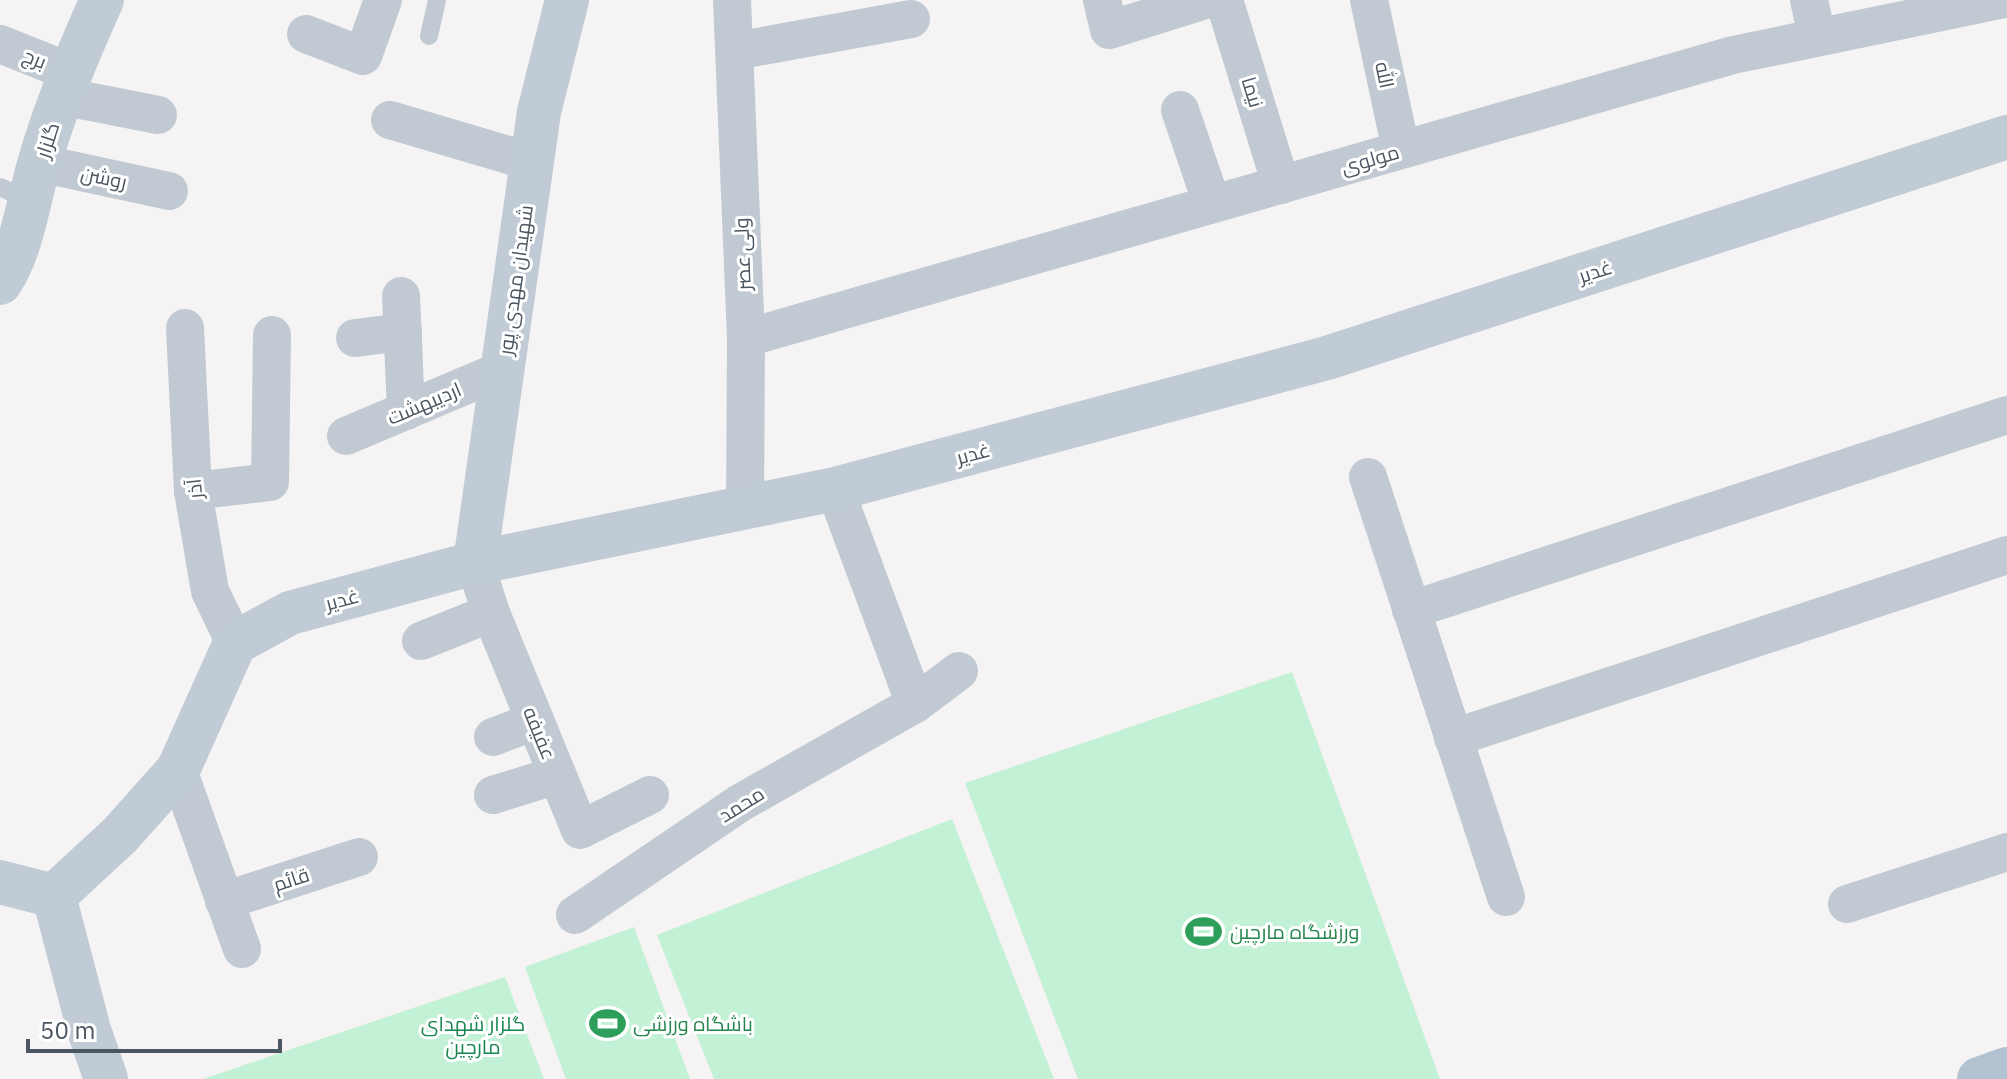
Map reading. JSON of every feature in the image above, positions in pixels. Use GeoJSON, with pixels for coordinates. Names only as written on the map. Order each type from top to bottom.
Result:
{"type":"FeatureCollection","features":[{"type":"Feature","properties":{"kind":"main road"},"geometry":{"type":"LineString","coordinates":[[1979,1079],[2007,1069]]}},
{"type":"Feature","properties":{"kind":"street","name":"گلزار"},"geometry":{"type":"LineString","coordinates":[[0,283],[9,270],[23,184],[102,0]]}},
{"type":"Feature","properties":{"kind":"street"},"geometry":{"type":"LineString","coordinates":[[306,34],[363,56],[383,0]]}},
{"type":"Feature","properties":{"kind":"street","name":"شهیدان مهدی پور"},"geometry":{"type":"LineString","coordinates":[[475,563],[539,112],[567,0]]}},
{"type":"Feature","properties":{"kind":"street","name":"ولی عصر"},"geometry":{"type":"LineString","coordinates":[[732,0],[746,338],[745,508]]}},
{"type":"Feature","properties":{"kind":"street"},"geometry":{"type":"LineString","coordinates":[[1102,0],[1109,30],[1205,0]]}},
{"type":"Feature","properties":{"kind":"street","name":"نیما"},"geometry":{"type":"LineString","coordinates":[[1224,0],[1281,185]]}},
{"type":"Feature","properties":{"kind":"street","name":"الله"},"geometry":{"type":"LineString","coordinates":[[1369,0],[1401,150]]}},
{"type":"Feature","properties":{"kind":"street"},"geometry":{"type":"LineString","coordinates":[[1809,0],[1817,37]]}},
{"type":"Feature","properties":{"kind":"street","name":"مولوی"},"geometry":{"type":"LineString","coordinates":[[746,338],[1733,55],[2000,0]]}},
{"type":"Feature","properties":{"kind":"street"},"geometry":{"type":"LineString","coordinates":[[735,51],[911,19]]}},
{"type":"Feature","properties":{"kind":"street","name":"برج"},"geometry":{"type":"LineString","coordinates":[[0,44],[65,84],[158,115]]}},
{"type":"Feature","properties":{"kind":"street"},"geometry":{"type":"LineString","coordinates":[[1180,110],[1212,204]]}},
{"type":"Feature","properties":{"kind":"street"},"geometry":{"type":"LineString","coordinates":[[390,120],[532,162]]}},
{"type":"Feature","properties":{"kind":"street","name":"غدیر"},"geometry":{"type":"LineString","coordinates":[[235,643],[290,613],[475,563],[835,489],[1327,358],[2007,137]]}},
{"type":"Feature","properties":{"kind":"street","name":"روشن"},"geometry":{"type":"LineString","coordinates":[[23,184],[169,191]]}},
{"type":"Feature","properties":{"kind":"street"},"geometry":{"type":"LineString","coordinates":[[355,338],[402,314],[406,411]]}},
{"type":"Feature","properties":{"kind":"street","name":"آذر"},"geometry":{"type":"LineString","coordinates":[[185,328],[193,491],[210,591],[235,643]]}},
{"type":"Feature","properties":{"kind":"street"},"geometry":{"type":"LineString","coordinates":[[193,491],[270,482],[272,335]]}},
{"type":"Feature","properties":{"kind":"street","name":"اردیبهشت"},"geometry":{"type":"LineString","coordinates":[[346,436],[502,370]]}},
{"type":"Feature","properties":{"kind":"street"},"geometry":{"type":"LineString","coordinates":[[1411,610],[2007,415]]}},
{"type":"Feature","properties":{"kind":"street"},"geometry":{"type":"LineString","coordinates":[[1368,477],[1506,897]]}},
{"type":"Feature","properties":{"kind":"street"},"geometry":{"type":"LineString","coordinates":[[835,489],[915,704]]}},
{"type":"Feature","properties":{"kind":"street"},"geometry":{"type":"LineString","coordinates":[[1453,738],[2007,555]]}},
{"type":"Feature","properties":{"kind":"street","name":"عفیفه"},"geometry":{"type":"LineString","coordinates":[[475,563],[491,613],[580,830],[650,795]]}},
{"type":"Feature","properties":{"kind":"street"},"geometry":{"type":"LineString","coordinates":[[421,641],[491,613]]}},
{"type":"Feature","properties":{"kind":"street"},"geometry":{"type":"LineString","coordinates":[[54,896],[120,835],[178,770],[235,643]]}},
{"type":"Feature","properties":{"kind":"street","name":"محمد"},"geometry":{"type":"LineString","coordinates":[[575,915],[740,803],[915,704],[959,671]]}},
{"type":"Feature","properties":{"kind":"street"},"geometry":{"type":"LineString","coordinates":[[493,737],[535,721]]}},
{"type":"Feature","properties":{"kind":"street"},"geometry":{"type":"LineString","coordinates":[[178,770],[242,949]]}},
{"type":"Feature","properties":{"kind":"street"},"geometry":{"type":"LineString","coordinates":[[493,795],[557,775]]}},
{"type":"Feature","properties":{"kind":"street"},"geometry":{"type":"LineString","coordinates":[[1847,904],[2007,852]]}},
{"type":"Feature","properties":{"kind":"street","name":"قائم"},"geometry":{"type":"LineString","coordinates":[[224,901],[359,857]]}},
{"type":"Feature","properties":{"kind":"street"},"geometry":{"type":"LineString","coordinates":[[0,882],[54,896]]}},
{"type":"Feature","properties":{"kind":"street"},"geometry":{"type":"LineString","coordinates":[[54,896],[89,1030],[106,1079]]}},
{"type":"Feature","properties":{"kind":"lane"},"geometry":{"type":"LineString","coordinates":[[429,36],[437,0]]}},
{"type":"Feature","properties":{"kind":"green space","name":"ورزشگاه مارچین"},"geometry":{"type":"Polygon","coordinates":[[[1292,672],[1440,1079],[1078,1079],[965,783],[1292,672]]]}},
{"type":"Feature","properties":{"kind":"green space"},"geometry":{"type":"Polygon","coordinates":[[[952,819],[1054,1079],[714,1079],[657,935],[952,819]]]}},
{"type":"Feature","properties":{"kind":"green space","name":"باشگاه ورزشی"},"geometry":{"type":"Polygon","coordinates":[[[634,927],[690,1079],[566,1079],[525,967],[634,927]]]}},
{"type":"Feature","properties":{"kind":"green space","name":"گلزار شهدای مارچین"},"geometry":{"type":"Polygon","coordinates":[[[505,977],[544,1079],[203,1079],[505,977]]]}},
{"type":"Feature","properties":{"kind":"place","name":"ورزشگاه مارچین"},"geometry":{"type":"Point","coordinates":[1204,931]}},
{"type":"Feature","properties":{"kind":"place","name":"باشگاه ورزشی"},"geometry":{"type":"Point","coordinates":[607,1023]}}]}
